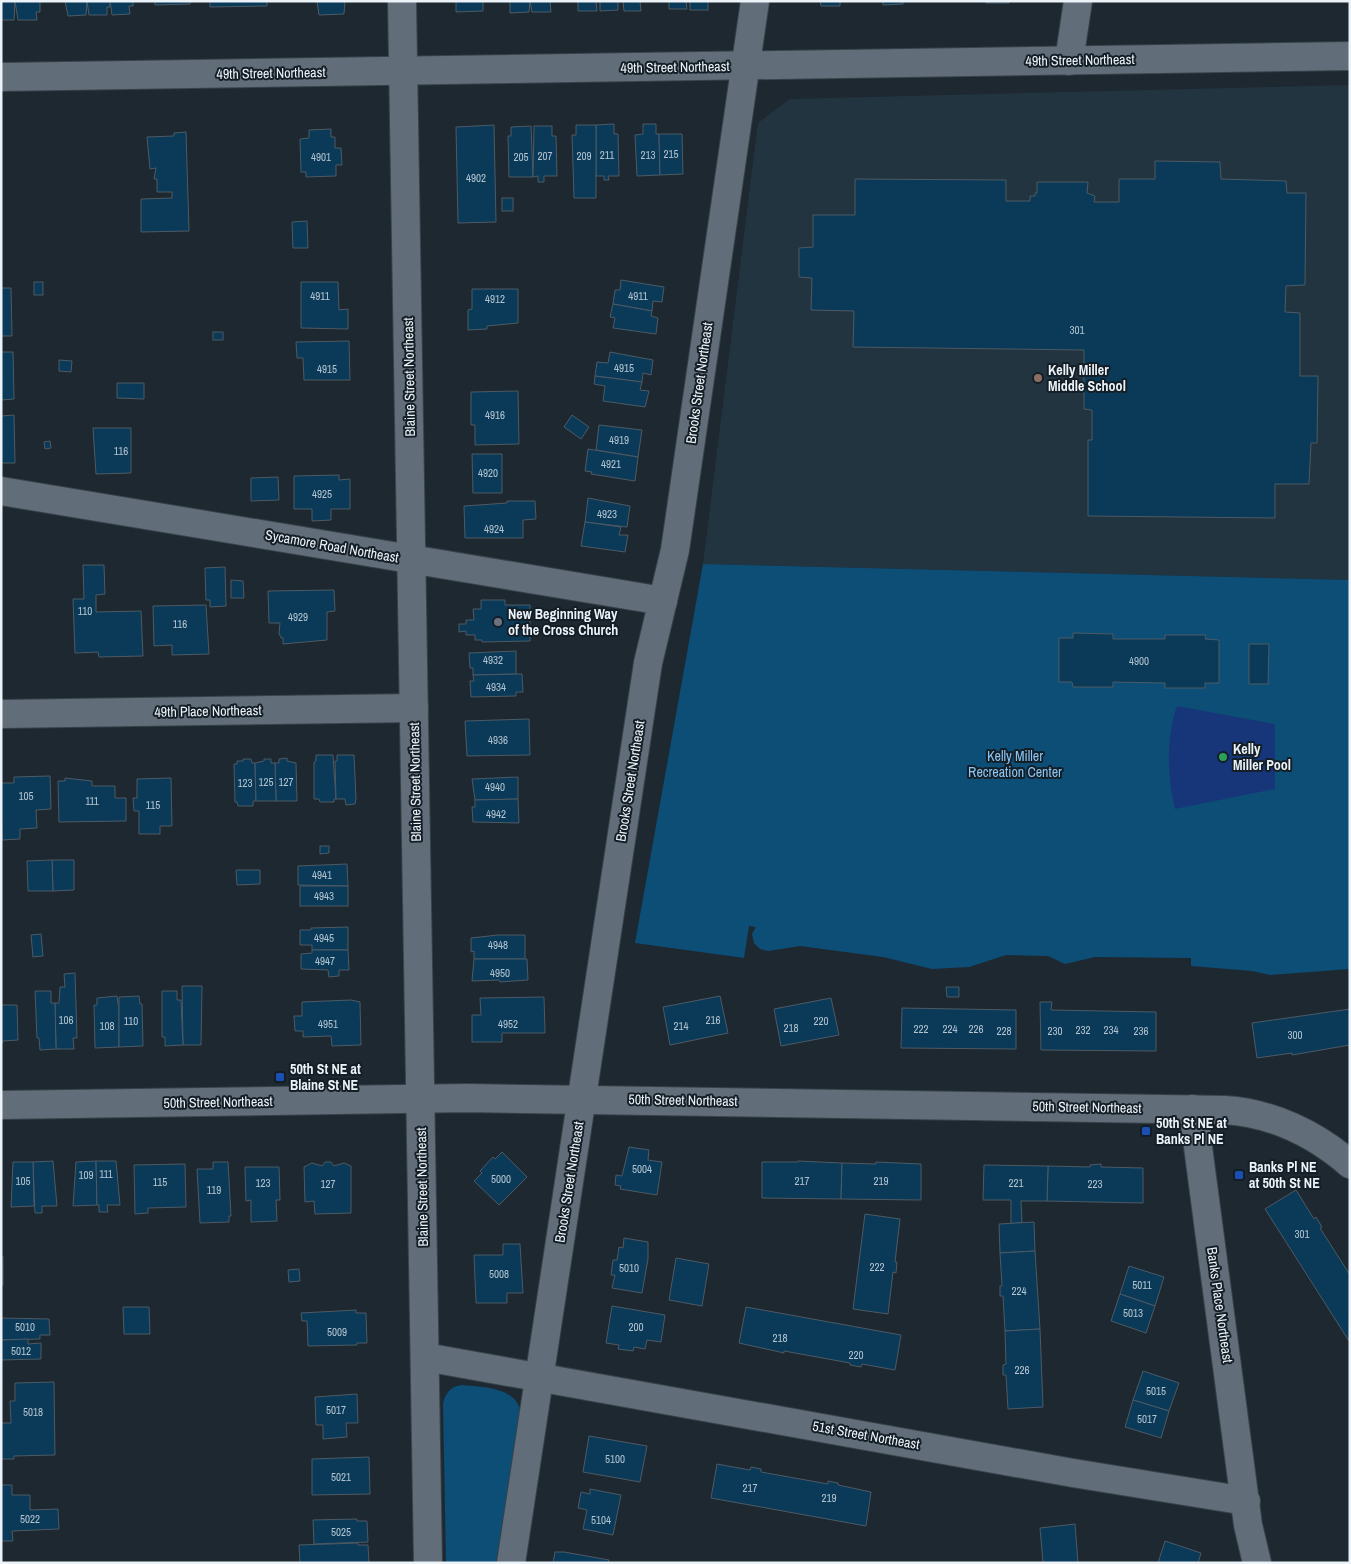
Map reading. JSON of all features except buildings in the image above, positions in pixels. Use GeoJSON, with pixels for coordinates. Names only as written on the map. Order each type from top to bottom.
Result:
{"type":"FeatureCollection","features":[{"type":"Feature","properties":{"kind":"street","name":"Blaine Street Northeast"},"geometry":{"type":"LineString","coordinates":[[402,1],[428,1563]]}},
{"type":"Feature","properties":{"kind":"street","name":"Brooks Street Northeast"},"geometry":{"type":"LineString","coordinates":[[511,1563],[648,663],[675,550],[755,1]]}},
{"type":"Feature","properties":{"kind":"street"},"geometry":{"type":"LineString","coordinates":[[1069,61],[1078,1]]}},
{"type":"Feature","properties":{"kind":"street","name":"49th Street Northeast"},"geometry":{"type":"LineString","coordinates":[[1,77],[1350,56]]}},
{"type":"Feature","properties":{"kind":"street","name":"Sycamore Road Northeast"},"geometry":{"type":"LineString","coordinates":[[1,491],[663,601]]}},
{"type":"Feature","properties":{"kind":"street","name":"49th Place Northeast"},"geometry":{"type":"LineString","coordinates":[[1,714],[414,708]]}},
{"type":"Feature","properties":{"kind":"street","name":"50th Street Northeast"},"geometry":{"type":"LineString","coordinates":[[1,1106],[420,1098],[582,1098],[1193,1109],[1238,1111],[1276,1120],[1315,1139],[1350,1164]]}},
{"type":"Feature","properties":{"kind":"street","name":"Banks Place Northeast"},"geometry":{"type":"LineString","coordinates":[[1193,1109],[1246,1501]]}},
{"type":"Feature","properties":{"kind":"street","name":"51st Street Northeast"},"geometry":{"type":"LineString","coordinates":[[424,1356],[1073,1473],[1246,1501]]}},
{"type":"Feature","properties":{"kind":"street"},"geometry":{"type":"LineString","coordinates":[[1246,1501],[1257,1563]]}},
{"type":"Feature","properties":{"kind":"shaded area","name":"Kelly Miller Middle School"},"geometry":{"type":"Polygon","coordinates":[[[1350,85],[1350,580],[703,564],[758,123],[790,99],[1350,85]]]}},
{"type":"Feature","properties":{"kind":"shaded area","name":"Kelly Miller Pool"},"geometry":{"type":"Polygon","coordinates":[[[1177,706],[1275,724],[1275,789],[1175,809],[1170,784],[1169,744],[1177,706]]]}},
{"type":"Feature","properties":{"kind":"green space","name":"Kelly Miller Recreation Center"},"geometry":{"type":"Polygon","coordinates":[[[703,564],[1350,580],[1350,969],[1270,975],[1252,971],[1191,966],[1191,958],[1095,957],[1065,964],[1048,956],[1006,955],[969,967],[932,969],[883,957],[800,946],[768,951],[760,949],[754,943],[752,934],[756,927],[749,926],[744,958],[635,943],[703,564]]]}},
{"type":"Feature","properties":{"kind":"green space"},"geometry":{"type":"Polygon","coordinates":[[[462,1385],[488,1388],[505,1393],[517,1402],[520,1410],[496,1563],[446,1563],[443,1404],[449,1391],[462,1385]]]}},
{"type":"Feature","properties":{"kind":"place","name":"Kelly Miller Middle School"},"geometry":{"type":"Point","coordinates":[1038,378]}},
{"type":"Feature","properties":{"kind":"place","name":"New Beginning Way of the Cross Church"},"geometry":{"type":"Point","coordinates":[498,622]}},
{"type":"Feature","properties":{"kind":"place","name":"Kelly Miller Pool"},"geometry":{"type":"Point","coordinates":[1223,757]}},
{"type":"Feature","properties":{"kind":"place","name":"50th St NE at Blaine St NE"},"geometry":{"type":"Point","coordinates":[280,1077]}},
{"type":"Feature","properties":{"kind":"place","name":"50th St NE at Banks Pl NE"},"geometry":{"type":"Point","coordinates":[1146,1131]}},
{"type":"Feature","properties":{"kind":"place","name":"Banks Pl NE at 50th St NE"},"geometry":{"type":"Point","coordinates":[1239,1175]}}]}
